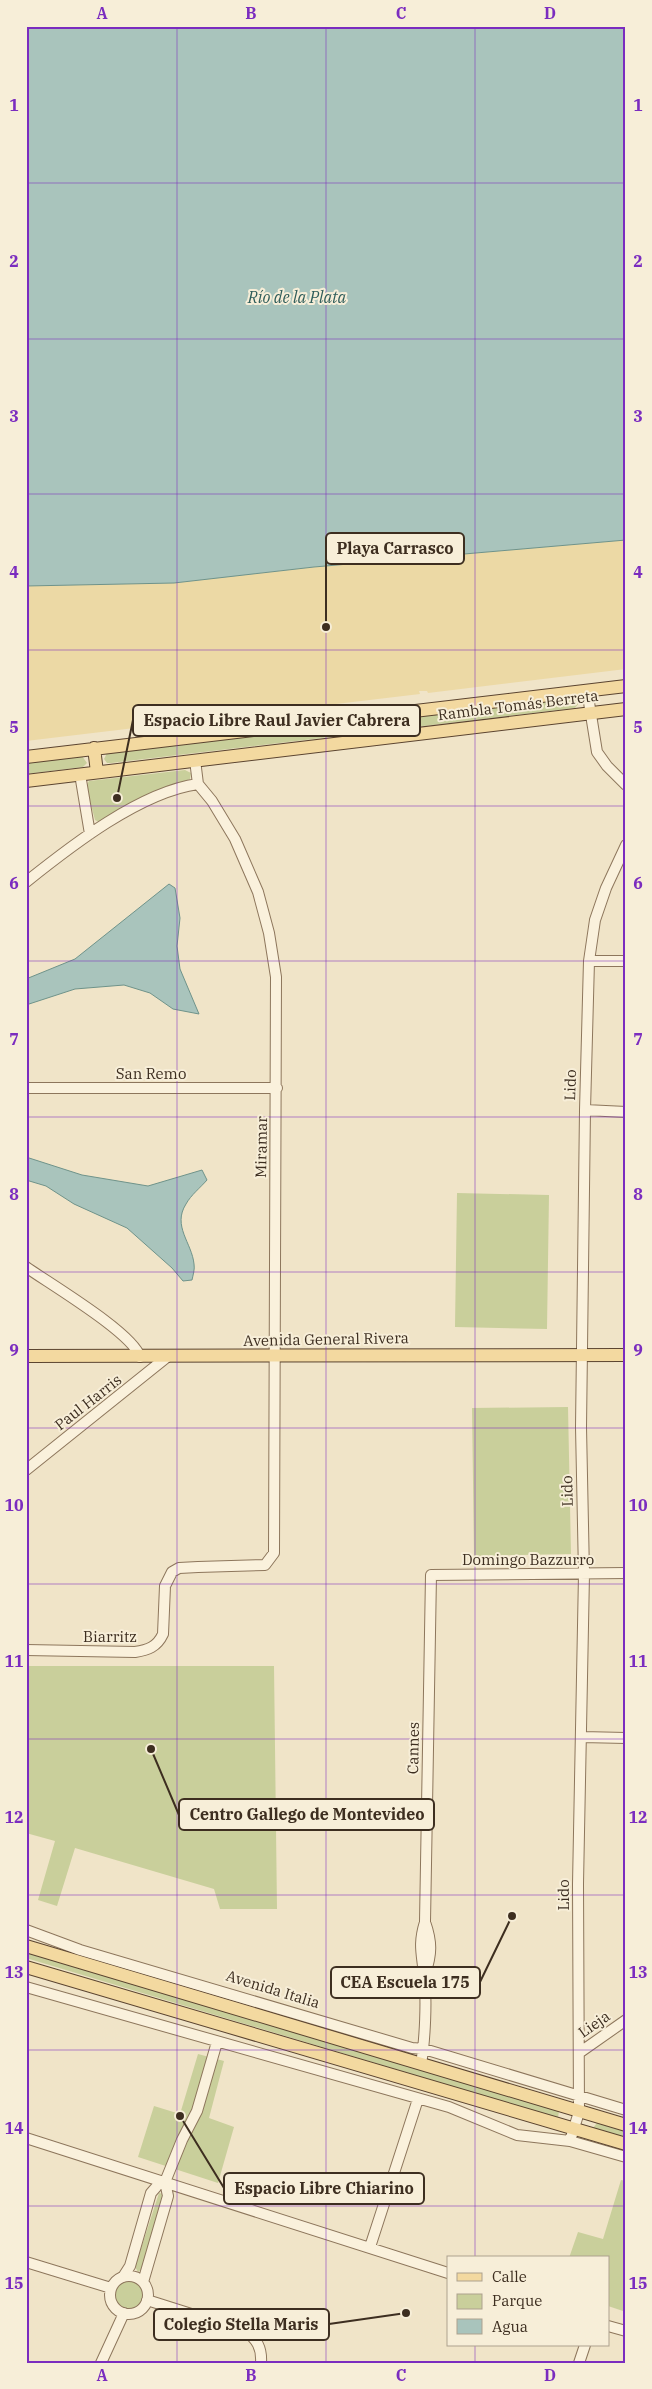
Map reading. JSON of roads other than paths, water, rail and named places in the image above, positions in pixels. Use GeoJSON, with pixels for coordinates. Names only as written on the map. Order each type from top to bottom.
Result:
{"type":"FeatureCollection","features":[{"type":"Feature","properties":{"kind":"main road","name":"Rambla Tomás Berreta"},"geometry":{"type":"LineString","coordinates":[[26,757],[626,686]]}},
{"type":"Feature","properties":{"kind":"main road","name":"Rambla Tomás Berreta"},"geometry":{"type":"LineString","coordinates":[[26,781],[626,709]]}},
{"type":"Feature","properties":{"kind":"main road"},"geometry":{"type":"LineString","coordinates":[[94,748],[97,772]]}},
{"type":"Feature","properties":{"kind":"main road","name":"Avenida General Rivera"},"geometry":{"type":"LineString","coordinates":[[26,1356],[626,1355]]}},
{"type":"Feature","properties":{"kind":"main road","name":"Avenida Italia"},"geometry":{"type":"LineString","coordinates":[[32,1947],[626,2125]]}},
{"type":"Feature","properties":{"kind":"main road"},"geometry":{"type":"LineString","coordinates":[[26,1967],[626,2144]]}},
{"type":"Feature","properties":{"kind":"street"},"geometry":{"type":"LineString","coordinates":[[587,690],[598,752],[607,766],[626,785]]}},
{"type":"Feature","properties":{"kind":"street"},"geometry":{"type":"LineString","coordinates":[[26,882],[90,834],[134,808],[164,794],[198,784],[195,760]]}},
{"type":"Feature","properties":{"kind":"street"},"geometry":{"type":"LineString","coordinates":[[80,774],[90,834]]}},
{"type":"Feature","properties":{"kind":"street","name":"Miramar"},"geometry":{"type":"LineString","coordinates":[[198,784],[212,801],[235,839],[250,872],[263,907],[276,977],[273,1356],[274,1554]]}},
{"type":"Feature","properties":{"kind":"street","name":"Lido"},"geometry":{"type":"LineString","coordinates":[[570,2141],[579,2112],[578,1884],[584,1574],[581,1427],[589,961],[596,920],[606,888],[626,844]]}},
{"type":"Feature","properties":{"kind":"street"},"geometry":{"type":"LineString","coordinates":[[589,961],[626,961]]}},
{"type":"Feature","properties":{"kind":"street","name":"San Remo"},"geometry":{"type":"LineString","coordinates":[[26,1088],[276,1088]]}},
{"type":"Feature","properties":{"kind":"street"},"geometry":{"type":"LineString","coordinates":[[585,1110],[626,1112]]}},
{"type":"Feature","properties":{"kind":"street"},"geometry":{"type":"LineString","coordinates":[[26,1267],[124,1334],[138,1350],[140,1356]]}},
{"type":"Feature","properties":{"kind":"street","name":"Paul Harris"},"geometry":{"type":"LineString","coordinates":[[26,1470],[167,1357]]}},
{"type":"Feature","properties":{"kind":"street","name":"Biarritz"},"geometry":{"type":"LineString","coordinates":[[26,1650],[135,1652],[151,1649],[163,1634],[164,1586],[172,1572],[178,1568],[265,1565],[274,1554]]}},
{"type":"Feature","properties":{"kind":"street","name":"Domingo Bazzurro"},"geometry":{"type":"LineString","coordinates":[[431,1575],[626,1573]]}},
{"type":"Feature","properties":{"kind":"street","name":"Cannes"},"geometry":{"type":"LineString","coordinates":[[421,2064],[424,2049],[424,1975],[432,1948],[425,1922],[431,1575]]}},
{"type":"Feature","properties":{"kind":"street"},"geometry":{"type":"LineString","coordinates":[[582,1737],[626,1738]]}},
{"type":"Feature","properties":{"kind":"street","name":"Avenida Italia"},"geometry":{"type":"LineString","coordinates":[[26,1930],[80,1950],[176,1976],[412,2048],[424,2049],[626,2110]]}},
{"type":"Feature","properties":{"kind":"street"},"geometry":{"type":"LineString","coordinates":[[32,1947],[40,1936]]}},
{"type":"Feature","properties":{"kind":"street"},"geometry":{"type":"LineString","coordinates":[[26,1987],[449,2107],[517,2135],[570,2141],[626,2158]]}},
{"type":"Feature","properties":{"kind":"street","name":"Lieja"},"geometry":{"type":"LineString","coordinates":[[579,2053],[626,2020]]}},
{"type":"Feature","properties":{"kind":"street"},"geometry":{"type":"LineString","coordinates":[[143,2282],[168,2196],[165,2182],[182,2140],[197,2111],[217,2042]]}},
{"type":"Feature","properties":{"kind":"street"},"geometry":{"type":"LineString","coordinates":[[370,2247],[418,2099]]}},
{"type":"Feature","properties":{"kind":"street"},"geometry":{"type":"LineString","coordinates":[[26,2138],[447,2273]]}},
{"type":"Feature","properties":{"kind":"street"},"geometry":{"type":"LineString","coordinates":[[123,2277],[132,2259],[152,2193],[158,2185],[165,2182]]}},
{"type":"Feature","properties":{"kind":"street"},"geometry":{"type":"LineString","coordinates":[[26,2262],[111,2288]]}},
{"type":"Feature","properties":{"kind":"street"},"geometry":{"type":"LineString","coordinates":[[134,2276],[143,2282],[148,2293],[147,2300],[138,2312],[124,2313],[112,2303],[111,2288],[114,2283],[123,2277],[134,2276]]}},
{"type":"Feature","properties":{"kind":"street"},"geometry":{"type":"LineString","coordinates":[[147,2300],[236,2328],[251,2335],[260,2347],[261,2363]]}},
{"type":"Feature","properties":{"kind":"street"},"geometry":{"type":"LineString","coordinates":[[101,2363],[124,2313]]}},
{"type":"Feature","properties":{"kind":"street"},"geometry":{"type":"LineString","coordinates":[[610,2327],[626,2331]]}},
{"type":"Feature","properties":{"kind":"street"},"geometry":{"type":"LineString","coordinates":[[579,2363],[585,2346]]}},
{"type":"Feature","properties":{"kind":"water","name":"Río de la Plata"},"geometry":{"type":"Polygon","coordinates":[[[26,26],[626,26],[626,540],[314,567],[174,583],[26,586],[26,26]]]}},
{"type":"Feature","properties":{"kind":"water"},"geometry":{"type":"Polygon","coordinates":[[[169,884],[175,888],[180,918],[177,946],[180,969],[199,1014],[173,1009],[150,993],[124,985],[75,989],[26,1005],[26,979],[75,959],[169,884]]]}},
{"type":"Feature","properties":{"kind":"water"},"geometry":{"type":"Polygon","coordinates":[[[26,1157],[82,1175],[148,1186],[202,1170],[207,1180],[188,1201],[182,1212],[181,1220],[184,1234],[193,1256],[194,1270],[192,1280],[183,1281],[172,1268],[127,1228],[74,1204],[46,1186],[26,1180],[26,1157]]]}},
{"type":"Feature","properties":{"kind":"place","name":"Playa Carrasco"},"geometry":{"type":"Point","coordinates":[326,627]}},
{"type":"Feature","properties":{"kind":"place","name":"Espacio Libre Raul Javier Cabrera"},"geometry":{"type":"Point","coordinates":[117,798]}},
{"type":"Feature","properties":{"kind":"place","name":"Centro Gallego de Montevideo"},"geometry":{"type":"Point","coordinates":[151,1749]}},
{"type":"Feature","properties":{"kind":"place","name":"CEA Escuela 175"},"geometry":{"type":"Point","coordinates":[512,1916]}},
{"type":"Feature","properties":{"kind":"place","name":"Espacio Libre Chiarino"},"geometry":{"type":"Point","coordinates":[180,2116]}},
{"type":"Feature","properties":{"kind":"place","name":"Colegio Stella Maris"},"geometry":{"type":"Point","coordinates":[406,2313]}}]}
